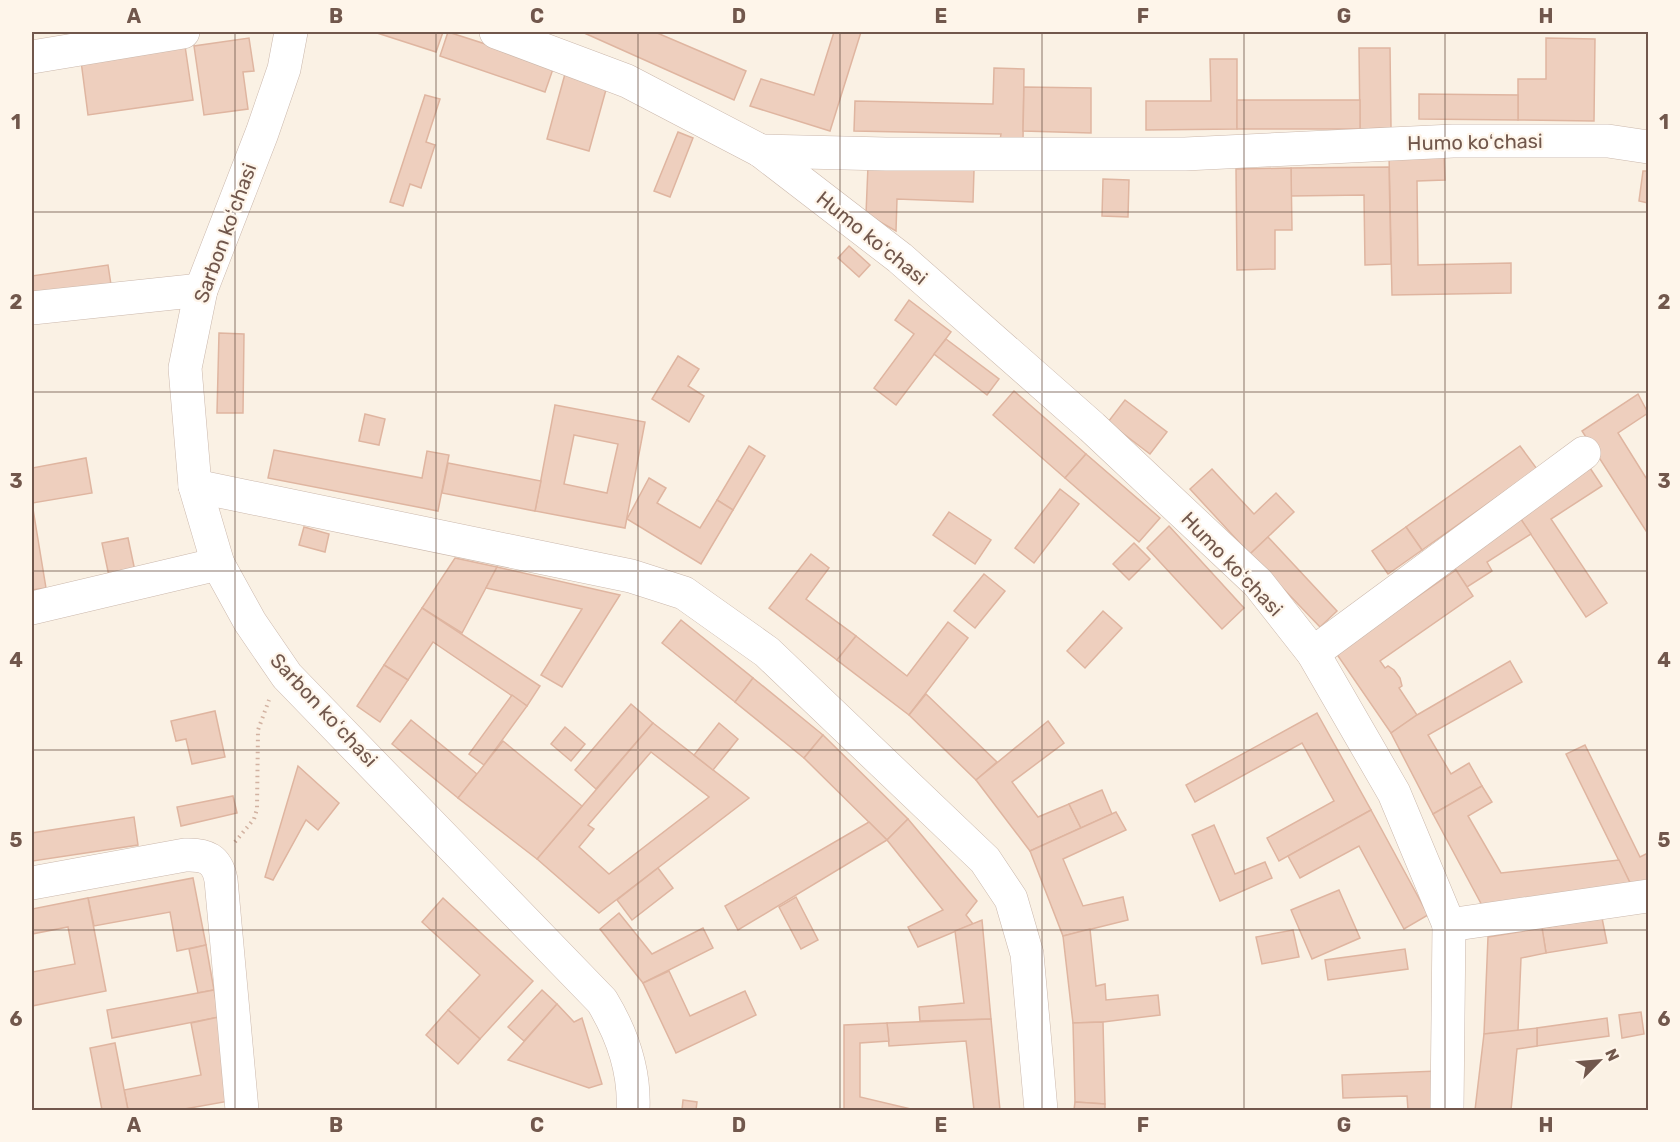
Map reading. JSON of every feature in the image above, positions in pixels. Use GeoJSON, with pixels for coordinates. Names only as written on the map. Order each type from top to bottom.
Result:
{"type":"FeatureCollection","features":[{"type":"Feature","properties":{"kind":"street"},"geometry":{"type":"LineString","coordinates":[[32,57],[183,32]]}},
{"type":"Feature","properties":{"kind":"street","name":"Sarbon koʻchasi"},"geometry":{"type":"LineString","coordinates":[[291,32],[284,69],[262,133],[201,290],[185,368],[195,486],[218,564],[250,622],[287,676],[602,1001],[620,1031],[629,1067],[633,1110]]}},
{"type":"Feature","properties":{"kind":"street","name":"Humo koʻchasi"},"geometry":{"type":"LineString","coordinates":[[496,32],[627,81],[761,151],[900,258],[1092,427],[1258,584],[1313,653],[1394,793],[1449,925]]}},
{"type":"Feature","properties":{"kind":"street","name":"Humo koʻchasi"},"geometry":{"type":"LineString","coordinates":[[761,151],[886,154],[1185,154],[1453,141],[1608,141],[1648,147]]}},
{"type":"Feature","properties":{"kind":"street"},"geometry":{"type":"LineString","coordinates":[[32,308],[201,290]]}},
{"type":"Feature","properties":{"kind":"street"},"geometry":{"type":"LineString","coordinates":[[1313,653],[1584,453]]}},
{"type":"Feature","properties":{"kind":"street"},"geometry":{"type":"LineString","coordinates":[[195,486],[631,576],[684,593],[767,652],[985,860],[1011,899],[1027,954],[1041,1110]]}},
{"type":"Feature","properties":{"kind":"street"},"geometry":{"type":"LineString","coordinates":[[32,608],[218,564]]}},
{"type":"Feature","properties":{"kind":"street"},"geometry":{"type":"LineString","coordinates":[[32,883],[185,855],[203,855],[216,864],[221,880],[242,1110]]}},
{"type":"Feature","properties":{"kind":"street"},"geometry":{"type":"LineString","coordinates":[[1447,1110],[1449,925],[1648,896]]}},
{"type":"Feature","properties":{"kind":"path"},"geometry":{"type":"LineString","coordinates":[[216,864],[254,819],[259,723],[269,699],[287,676]]}},
{"type":"Feature","properties":{"kind":"building"},"geometry":{"type":"Polygon","coordinates":[[[374,32],[443,32],[436,52],[374,32]]]}},
{"type":"Feature","properties":{"kind":"building"},"geometry":{"type":"Polygon","coordinates":[[[448,32],[554,66],[545,92],[440,56],[448,32]]]}},
{"type":"Feature","properties":{"kind":"building"},"geometry":{"type":"Polygon","coordinates":[[[582,32],[655,32],[746,71],[734,100],[582,32]]]}},
{"type":"Feature","properties":{"kind":"building"},"geometry":{"type":"Polygon","coordinates":[[[834,32],[861,32],[830,131],[750,106],[761,79],[814,95],[834,32]]]}},
{"type":"Feature","properties":{"kind":"building"},"geometry":{"type":"Polygon","coordinates":[[[249,38],[254,71],[243,72],[248,109],[204,115],[194,46],[249,38]]]}},
{"type":"Feature","properties":{"kind":"building"},"geometry":{"type":"Polygon","coordinates":[[[1546,38],[1595,39],[1594,121],[1518,120],[1518,79],[1546,79],[1546,38]]]}},
{"type":"Feature","properties":{"kind":"building"},"geometry":{"type":"Polygon","coordinates":[[[185,46],[193,100],[88,115],[81,61],[185,46]]]}},
{"type":"Feature","properties":{"kind":"building"},"geometry":{"type":"Polygon","coordinates":[[[1359,48],[1390,48],[1391,128],[1360,129],[1359,48]]]}},
{"type":"Feature","properties":{"kind":"building"},"geometry":{"type":"Polygon","coordinates":[[[1210,59],[1237,59],[1237,129],[1146,130],[1146,101],[1211,101],[1210,59]]]}},
{"type":"Feature","properties":{"kind":"building"},"geometry":{"type":"Polygon","coordinates":[[[994,68],[1024,69],[1023,141],[1000,140],[1001,134],[854,131],[855,101],[993,104],[994,68]]]}},
{"type":"Feature","properties":{"kind":"building"},"geometry":{"type":"Polygon","coordinates":[[[565,74],[607,86],[589,151],[547,139],[565,74]]]}},
{"type":"Feature","properties":{"kind":"building"},"geometry":{"type":"Polygon","coordinates":[[[1024,87],[1091,88],[1091,133],[1023,131],[1024,87]]]}},
{"type":"Feature","properties":{"kind":"building"},"geometry":{"type":"Polygon","coordinates":[[[1419,94],[1518,95],[1518,120],[1419,119],[1419,94]]]}},
{"type":"Feature","properties":{"kind":"building"},"geometry":{"type":"Polygon","coordinates":[[[425,95],[440,99],[426,142],[435,145],[421,188],[410,184],[403,206],[390,202],[425,95]]]}},
{"type":"Feature","properties":{"kind":"building"},"geometry":{"type":"Polygon","coordinates":[[[1237,100],[1360,100],[1360,129],[1237,129],[1237,100]]]}},
{"type":"Feature","properties":{"kind":"building"},"geometry":{"type":"Polygon","coordinates":[[[678,132],[693,138],[670,197],[654,191],[678,132]]]}},
{"type":"Feature","properties":{"kind":"building"},"geometry":{"type":"Polygon","coordinates":[[[1444,153],[1445,180],[1417,181],[1418,265],[1511,263],[1511,293],[1392,295],[1389,154],[1444,153]]]}},
{"type":"Feature","properties":{"kind":"building"},"geometry":{"type":"Polygon","coordinates":[[[868,166],[974,170],[973,202],[897,199],[896,231],[866,214],[868,166]]]}},
{"type":"Feature","properties":{"kind":"building"},"geometry":{"type":"Polygon","coordinates":[[[1389,167],[1391,264],[1365,265],[1364,195],[1291,196],[1291,168],[1389,167]]]}},
{"type":"Feature","properties":{"kind":"building"},"geometry":{"type":"Polygon","coordinates":[[[1291,168],[1292,230],[1275,230],[1275,269],[1237,270],[1236,169],[1291,168]]]}},
{"type":"Feature","properties":{"kind":"building"},"geometry":{"type":"Polygon","coordinates":[[[1643,171],[1648,171],[1648,203],[1639,201],[1643,171]]]}},
{"type":"Feature","properties":{"kind":"building"},"geometry":{"type":"Polygon","coordinates":[[[1103,179],[1129,180],[1128,217],[1102,216],[1103,179]]]}},
{"type":"Feature","properties":{"kind":"building"},"geometry":{"type":"Polygon","coordinates":[[[849,246],[870,265],[859,277],[838,258],[849,246]]]}},
{"type":"Feature","properties":{"kind":"building"},"geometry":{"type":"Polygon","coordinates":[[[108,265],[112,291],[32,303],[32,276],[108,265]]]}},
{"type":"Feature","properties":{"kind":"building"},"geometry":{"type":"Polygon","coordinates":[[[909,300],[951,332],[896,405],[874,388],[914,334],[895,320],[909,300]]]}},
{"type":"Feature","properties":{"kind":"building"},"geometry":{"type":"Polygon","coordinates":[[[219,333],[244,334],[243,413],[217,413],[219,333]]]}},
{"type":"Feature","properties":{"kind":"building"},"geometry":{"type":"Polygon","coordinates":[[[946,339],[999,379],[987,395],[934,354],[946,339]]]}},
{"type":"Feature","properties":{"kind":"building"},"geometry":{"type":"Polygon","coordinates":[[[678,356],[699,369],[688,386],[704,396],[689,422],[652,399],[678,356]]]}},
{"type":"Feature","properties":{"kind":"building"},"geometry":{"type":"Polygon","coordinates":[[[1014,391],[1086,454],[1065,478],[993,415],[1014,391]]]}},
{"type":"Feature","properties":{"kind":"building"},"geometry":{"type":"Polygon","coordinates":[[[1638,394],[1648,413],[1618,433],[1648,481],[1648,534],[1582,431],[1638,394]]]}},
{"type":"Feature","properties":{"kind":"building"},"geometry":{"type":"Polygon","coordinates":[[[1125,400],[1167,432],[1150,454],[1108,422],[1125,400]]]}},
{"type":"Feature","properties":{"kind":"building"},"geometry":{"type":"Polygon","coordinates":[[[555,405],[645,422],[625,528],[535,511],[555,405]],[[574,435],[564,484],[607,493],[618,444],[574,435]]]}},
{"type":"Feature","properties":{"kind":"building"},"geometry":{"type":"Polygon","coordinates":[[[365,414],[385,419],[379,445],[359,441],[365,414]]]}},
{"type":"Feature","properties":{"kind":"building"},"geometry":{"type":"Polygon","coordinates":[[[749,446],[765,456],[733,510],[717,500],[749,446]]]}},
{"type":"Feature","properties":{"kind":"building"},"geometry":{"type":"Polygon","coordinates":[[[1520,446],[1537,469],[1422,550],[1406,527],[1520,446]]]}},
{"type":"Feature","properties":{"kind":"building"},"geometry":{"type":"Polygon","coordinates":[[[274,450],[422,478],[427,451],[449,455],[438,511],[268,478],[274,450]]]}},
{"type":"Feature","properties":{"kind":"building"},"geometry":{"type":"Polygon","coordinates":[[[1086,454],[1160,518],[1139,542],[1065,478],[1086,454]]]}},
{"type":"Feature","properties":{"kind":"building"},"geometry":{"type":"Polygon","coordinates":[[[86,458],[92,493],[32,503],[32,468],[86,458]]]}},
{"type":"Feature","properties":{"kind":"building"},"geometry":{"type":"Polygon","coordinates":[[[448,463],[541,481],[535,511],[442,493],[448,463]]]}},
{"type":"Feature","properties":{"kind":"building"},"geometry":{"type":"Polygon","coordinates":[[[1588,465],[1602,486],[1551,519],[1607,603],[1586,617],[1516,512],[1588,465]]]}},
{"type":"Feature","properties":{"kind":"building"},"geometry":{"type":"Polygon","coordinates":[[[1212,469],[1254,514],[1276,493],[1294,512],[1250,554],[1190,489],[1212,469]]]}},
{"type":"Feature","properties":{"kind":"building"},"geometry":{"type":"Polygon","coordinates":[[[649,478],[666,488],[657,503],[700,528],[717,500],[733,510],[701,564],[627,519],[649,478]]]}},
{"type":"Feature","properties":{"kind":"building"},"geometry":{"type":"Polygon","coordinates":[[[1060,489],[1079,504],[1034,563],[1015,548],[1060,489]]]}},
{"type":"Feature","properties":{"kind":"building"},"geometry":{"type":"Polygon","coordinates":[[[32,503],[46,588],[32,590],[32,503]]]}},
{"type":"Feature","properties":{"kind":"building"},"geometry":{"type":"Polygon","coordinates":[[[949,512],[991,540],[975,564],[933,535],[949,512]]]}},
{"type":"Feature","properties":{"kind":"building"},"geometry":{"type":"Polygon","coordinates":[[[1516,512],[1531,534],[1487,562],[1492,571],[1467,587],[1447,557],[1516,512]]]}},
{"type":"Feature","properties":{"kind":"building"},"geometry":{"type":"Polygon","coordinates":[[[1169,526],[1244,608],[1222,629],[1147,548],[1169,526]]]}},
{"type":"Feature","properties":{"kind":"building"},"geometry":{"type":"Polygon","coordinates":[[[304,527],[329,534],[325,552],[299,545],[304,527]]]}},
{"type":"Feature","properties":{"kind":"building"},"geometry":{"type":"Polygon","coordinates":[[[1406,527],[1422,550],[1388,574],[1372,551],[1406,527]]]}},
{"type":"Feature","properties":{"kind":"building"},"geometry":{"type":"Polygon","coordinates":[[[1268,537],[1337,611],[1320,627],[1250,554],[1268,537]]]}},
{"type":"Feature","properties":{"kind":"building"},"geometry":{"type":"Polygon","coordinates":[[[128,538],[135,571],[109,576],[102,543],[128,538]]]}},
{"type":"Feature","properties":{"kind":"building"},"geometry":{"type":"Polygon","coordinates":[[[1134,543],[1150,559],[1129,580],[1113,564],[1134,543]]]}},
{"type":"Feature","properties":{"kind":"building"},"geometry":{"type":"Polygon","coordinates":[[[811,554],[829,568],[806,599],[856,636],[837,660],[769,608],[811,554]]]}},
{"type":"Feature","properties":{"kind":"building"},"geometry":{"type":"Polygon","coordinates":[[[455,558],[497,567],[462,633],[422,608],[455,558]]]}},
{"type":"Feature","properties":{"kind":"building"},"geometry":{"type":"Polygon","coordinates":[[[497,567],[620,595],[562,687],[541,675],[582,609],[486,588],[497,567]]]}},
{"type":"Feature","properties":{"kind":"building"},"geometry":{"type":"Polygon","coordinates":[[[1456,570],[1473,596],[1380,661],[1385,668],[1388,666],[1394,670],[1400,678],[1402,686],[1399,688],[1417,715],[1391,733],[1336,653],[1456,570]]]}},
{"type":"Feature","properties":{"kind":"building"},"geometry":{"type":"Polygon","coordinates":[[[984,574],[1005,591],[975,628],[954,611],[984,574]]]}},
{"type":"Feature","properties":{"kind":"building"},"geometry":{"type":"Polygon","coordinates":[[[422,608],[540,686],[527,706],[433,642],[408,680],[384,665],[422,608]]]}},
{"type":"Feature","properties":{"kind":"building"},"geometry":{"type":"Polygon","coordinates":[[[1103,611],[1122,628],[1085,668],[1067,651],[1103,611]]]}},
{"type":"Feature","properties":{"kind":"building"},"geometry":{"type":"Polygon","coordinates":[[[681,620],[753,678],[735,702],[662,643],[681,620]]]}},
{"type":"Feature","properties":{"kind":"building"},"geometry":{"type":"Polygon","coordinates":[[[948,622],[968,638],[909,715],[837,660],[856,636],[907,676],[948,622]]]}},
{"type":"Feature","properties":{"kind":"building"},"geometry":{"type":"Polygon","coordinates":[[[1510,661],[1522,682],[1428,735],[1451,774],[1469,763],[1482,786],[1433,814],[1391,733],[1417,715],[1510,661]]]}},
{"type":"Feature","properties":{"kind":"building"},"geometry":{"type":"Polygon","coordinates":[[[384,665],[408,680],[380,722],[357,706],[384,665]]]}},
{"type":"Feature","properties":{"kind":"building"},"geometry":{"type":"Polygon","coordinates":[[[753,678],[823,735],[804,758],[735,702],[753,678]]]}},
{"type":"Feature","properties":{"kind":"building"},"geometry":{"type":"Polygon","coordinates":[[[926,694],[997,762],[976,780],[909,715],[926,694]]]}},
{"type":"Feature","properties":{"kind":"building"},"geometry":{"type":"Polygon","coordinates":[[[512,695],[527,706],[484,765],[469,754],[512,695]]]}},
{"type":"Feature","properties":{"kind":"building"},"geometry":{"type":"Polygon","coordinates":[[[631,704],[653,723],[596,789],[575,770],[631,704]]]}},
{"type":"Feature","properties":{"kind":"building"},"geometry":{"type":"Polygon","coordinates":[[[215,711],[225,757],[192,764],[186,739],[176,741],[171,721],[215,711]]]}},
{"type":"Feature","properties":{"kind":"building"},"geometry":{"type":"Polygon","coordinates":[[[1317,713],[1371,810],[1279,861],[1267,838],[1334,801],[1302,743],[1195,802],[1186,785],[1317,713]]]}},
{"type":"Feature","properties":{"kind":"building"},"geometry":{"type":"Polygon","coordinates":[[[411,720],[477,774],[458,798],[392,744],[411,720]]]}},
{"type":"Feature","properties":{"kind":"building"},"geometry":{"type":"Polygon","coordinates":[[[1048,721],[1064,743],[1012,782],[1038,817],[1069,804],[1081,828],[1030,851],[976,780],[1048,721]]]}},
{"type":"Feature","properties":{"kind":"building"},"geometry":{"type":"Polygon","coordinates":[[[653,723],[749,798],[599,913],[537,859],[653,723]],[[651,752],[588,825],[594,829],[579,847],[609,874],[709,797],[651,752]]]}},
{"type":"Feature","properties":{"kind":"building"},"geometry":{"type":"Polygon","coordinates":[[[719,723],[738,739],[713,770],[694,755],[719,723]]]}},
{"type":"Feature","properties":{"kind":"building"},"geometry":{"type":"Polygon","coordinates":[[[565,727],[585,744],[571,761],[551,744],[565,727]]]}},
{"type":"Feature","properties":{"kind":"building"},"geometry":{"type":"Polygon","coordinates":[[[823,735],[908,819],[887,840],[804,758],[823,735]]]}},
{"type":"Feature","properties":{"kind":"building"},"geometry":{"type":"Polygon","coordinates":[[[503,741],[582,806],[537,859],[458,798],[503,741]]]}},
{"type":"Feature","properties":{"kind":"building"},"geometry":{"type":"Polygon","coordinates":[[[1585,745],[1640,857],[1648,853],[1648,882],[1633,889],[1566,754],[1585,745]]]}},
{"type":"Feature","properties":{"kind":"building"},"geometry":{"type":"Polygon","coordinates":[[[298,766],[339,803],[318,830],[306,820],[273,880],[265,877],[298,766]]]}},
{"type":"Feature","properties":{"kind":"building"},"geometry":{"type":"Polygon","coordinates":[[[1482,786],[1492,802],[1468,816],[1501,873],[1619,860],[1633,889],[1484,909],[1433,814],[1482,786]]]}},
{"type":"Feature","properties":{"kind":"building"},"geometry":{"type":"Polygon","coordinates":[[[1102,790],[1112,814],[1081,828],[1069,804],[1102,790]]]}},
{"type":"Feature","properties":{"kind":"building"},"geometry":{"type":"Polygon","coordinates":[[[233,796],[237,813],[181,826],[177,807],[233,796]]]}},
{"type":"Feature","properties":{"kind":"building"},"geometry":{"type":"Polygon","coordinates":[[[1371,810],[1428,915],[1404,929],[1359,846],[1300,878],[1288,856],[1371,810]]]}},
{"type":"Feature","properties":{"kind":"building"},"geometry":{"type":"Polygon","coordinates":[[[1116,812],[1126,830],[1063,859],[1083,906],[1123,897],[1128,920],[1063,936],[1030,851],[1116,812]]]}},
{"type":"Feature","properties":{"kind":"building"},"geometry":{"type":"Polygon","coordinates":[[[134,817],[138,845],[33,861],[32,833],[134,817]]]}},
{"type":"Feature","properties":{"kind":"building"},"geometry":{"type":"Polygon","coordinates":[[[908,819],[977,901],[966,915],[973,924],[918,947],[908,927],[943,910],[887,840],[908,819]]]}},
{"type":"Feature","properties":{"kind":"building"},"geometry":{"type":"Polygon","coordinates":[[[869,822],[887,840],[738,930],[725,906],[869,822]]]}},
{"type":"Feature","properties":{"kind":"building"},"geometry":{"type":"Polygon","coordinates":[[[1214,825],[1235,874],[1265,862],[1272,878],[1220,901],[1192,835],[1214,825]]]}},
{"type":"Feature","properties":{"kind":"building"},"geometry":{"type":"Polygon","coordinates":[[[658,868],[673,888],[632,920],[617,900],[658,868]]]}},
{"type":"Feature","properties":{"kind":"building"},"geometry":{"type":"Polygon","coordinates":[[[193,878],[206,945],[177,951],[170,912],[94,926],[88,898],[193,878]]]}},
{"type":"Feature","properties":{"kind":"building"},"geometry":{"type":"Polygon","coordinates":[[[1339,890],[1360,938],[1312,959],[1291,910],[1339,890]]]}},
{"type":"Feature","properties":{"kind":"building"},"geometry":{"type":"Polygon","coordinates":[[[796,897],[818,940],[801,949],[779,907],[796,897]]]}},
{"type":"Feature","properties":{"kind":"building"},"geometry":{"type":"Polygon","coordinates":[[[88,898],[106,991],[32,1006],[32,972],[75,964],[68,927],[32,934],[32,909],[88,898]]]}},
{"type":"Feature","properties":{"kind":"building"},"geometry":{"type":"Polygon","coordinates":[[[443,898],[533,981],[480,1039],[448,1010],[480,975],[422,922],[443,898]]]}},
{"type":"Feature","properties":{"kind":"building"},"geometry":{"type":"Polygon","coordinates":[[[619,913],[652,954],[703,928],[713,948],[643,983],[600,929],[619,913]]]}},
{"type":"Feature","properties":{"kind":"building"},"geometry":{"type":"Polygon","coordinates":[[[1602,918],[1607,943],[1546,953],[1542,928],[1602,918]]]}},
{"type":"Feature","properties":{"kind":"building"},"geometry":{"type":"Polygon","coordinates":[[[982,920],[991,1019],[920,1021],[919,1007],[964,1003],[955,931],[982,920]]]}},
{"type":"Feature","properties":{"kind":"building"},"geometry":{"type":"Polygon","coordinates":[[[1542,928],[1546,953],[1521,958],[1518,1031],[1484,1034],[1488,937],[1542,928]]]}},
{"type":"Feature","properties":{"kind":"building"},"geometry":{"type":"Polygon","coordinates":[[[1090,929],[1096,986],[1105,984],[1106,1000],[1158,995],[1160,1015],[1073,1023],[1063,936],[1090,929]]]}},
{"type":"Feature","properties":{"kind":"building"},"geometry":{"type":"Polygon","coordinates":[[[1293,930],[1299,957],[1262,964],[1256,937],[1293,930]]]}},
{"type":"Feature","properties":{"kind":"building"},"geometry":{"type":"Polygon","coordinates":[[[206,945],[214,990],[198,993],[189,949],[206,945]]]}},
{"type":"Feature","properties":{"kind":"building"},"geometry":{"type":"Polygon","coordinates":[[[1405,949],[1408,969],[1328,980],[1325,960],[1405,949]]]}},
{"type":"Feature","properties":{"kind":"building"},"geometry":{"type":"Polygon","coordinates":[[[669,971],[690,1016],[745,991],[756,1015],[676,1053],[643,983],[669,971]]]}},
{"type":"Feature","properties":{"kind":"building"},"geometry":{"type":"Polygon","coordinates":[[[214,990],[219,1017],[112,1038],[107,1010],[214,990]]]}},
{"type":"Feature","properties":{"kind":"building"},"geometry":{"type":"Polygon","coordinates":[[[542,990],[557,1004],[524,1041],[508,1027],[542,990]]]}},
{"type":"Feature","properties":{"kind":"building"},"geometry":{"type":"Polygon","coordinates":[[[557,1004],[574,1022],[582,1018],[602,1084],[589,1088],[508,1060],[557,1004]]]}},
{"type":"Feature","properties":{"kind":"building"},"geometry":{"type":"Polygon","coordinates":[[[448,1010],[480,1039],[458,1064],[426,1035],[448,1010]]]}},
{"type":"Feature","properties":{"kind":"building"},"geometry":{"type":"Polygon","coordinates":[[[1641,1012],[1644,1034],[1622,1038],[1619,1015],[1641,1012]]]}},
{"type":"Feature","properties":{"kind":"building"},"geometry":{"type":"Polygon","coordinates":[[[219,1017],[235,1100],[179,1110],[128,1110],[124,1090],[201,1075],[191,1023],[219,1017]]]}},
{"type":"Feature","properties":{"kind":"building"},"geometry":{"type":"Polygon","coordinates":[[[1607,1018],[1609,1036],[1537,1046],[1537,1028],[1607,1018]]]}},
{"type":"Feature","properties":{"kind":"building"},"geometry":{"type":"Polygon","coordinates":[[[991,1019],[1000,1110],[974,1110],[966,1041],[889,1046],[887,1023],[991,1019]]]}},
{"type":"Feature","properties":{"kind":"building"},"geometry":{"type":"Polygon","coordinates":[[[1103,1022],[1105,1104],[1075,1102],[1073,1023],[1103,1022]]]}},
{"type":"Feature","properties":{"kind":"building"},"geometry":{"type":"Polygon","coordinates":[[[887,1023],[889,1041],[860,1043],[860,1097],[915,1110],[844,1110],[844,1025],[887,1023]]]}},
{"type":"Feature","properties":{"kind":"building"},"geometry":{"type":"Polygon","coordinates":[[[1537,1028],[1537,1046],[1517,1049],[1511,1110],[1475,1110],[1484,1034],[1537,1028]]]}},
{"type":"Feature","properties":{"kind":"building"},"geometry":{"type":"Polygon","coordinates":[[[115,1043],[128,1110],[102,1110],[90,1048],[115,1043]]]}},
{"type":"Feature","properties":{"kind":"building"},"geometry":{"type":"Polygon","coordinates":[[[1437,1071],[1439,1110],[1408,1110],[1407,1096],[1343,1098],[1342,1075],[1437,1071]]]}},
{"type":"Feature","properties":{"kind":"building"},"geometry":{"type":"Polygon","coordinates":[[[683,1100],[697,1102],[696,1110],[682,1110],[683,1100]]]}},
{"type":"Feature","properties":{"kind":"building"},"geometry":{"type":"Polygon","coordinates":[[[1075,1102],[1105,1104],[1105,1110],[1074,1110],[1075,1102]]]}}]}
